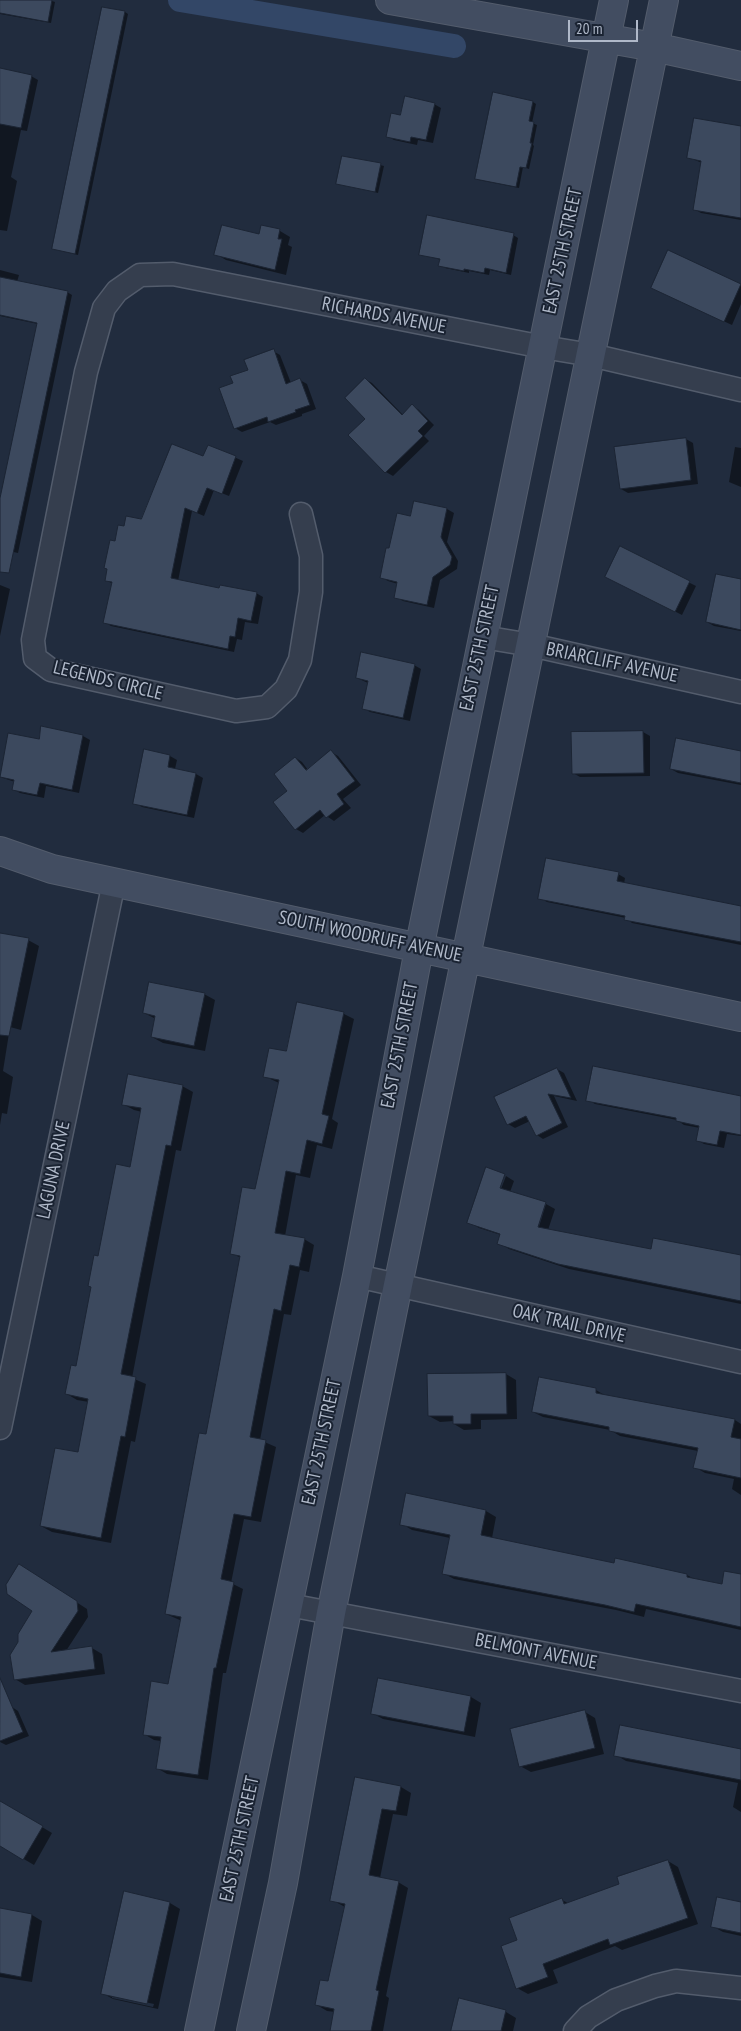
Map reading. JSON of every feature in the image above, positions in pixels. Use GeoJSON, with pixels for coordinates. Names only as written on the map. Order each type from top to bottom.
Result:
{"type":"FeatureCollection","features":[{"type":"Feature","properties":{"kind":"street"},"geometry":{"type":"LineString","coordinates":[[390,0],[606,40],[654,47],[741,66]]}},
{"type":"Feature","properties":{"kind":"street","name":"EAST 25TH STREET"},"geometry":{"type":"LineString","coordinates":[[199,2031],[289,1605],[356,1276],[418,949],[614,0]]}},
{"type":"Feature","properties":{"kind":"street"},"geometry":{"type":"LineString","coordinates":[[251,2031],[283,1883],[332,1613],[398,1285],[664,0]]}},
{"type":"Feature","properties":{"kind":"street","name":"RICHARDS AVENUE"},"geometry":{"type":"LineString","coordinates":[[86,372],[104,308],[117,291],[140,275],[173,274],[591,355],[741,390]]}},
{"type":"Feature","properties":{"kind":"street","name":"LEGENDS CIRCLE"},"geometry":{"type":"LineString","coordinates":[[86,372],[33,640],[35,658],[51,670],[236,711],[268,707],[286,689],[300,660],[310,592],[311,556],[301,514]]}},
{"type":"Feature","properties":{"kind":"street","name":"BRIARCLIFF AVENUE"},"geometry":{"type":"LineString","coordinates":[[483,636],[741,692]]}},
{"type":"Feature","properties":{"kind":"street","name":"SOUTH WOODRUFF AVENUE"},"geometry":{"type":"LineString","coordinates":[[0,852],[52,869],[418,949],[741,1016]]}},
{"type":"Feature","properties":{"kind":"street","name":"LAGUNA DRIVE"},"geometry":{"type":"LineString","coordinates":[[0,1428],[114,882]]}},
{"type":"Feature","properties":{"kind":"street","name":"OAK TRAIL DRIVE"},"geometry":{"type":"LineString","coordinates":[[356,1276],[741,1362]]}},
{"type":"Feature","properties":{"kind":"street","name":"BELMONT AVENUE"},"geometry":{"type":"LineString","coordinates":[[289,1605],[741,1690]]}},
{"type":"Feature","properties":{"kind":"street"},"geometry":{"type":"LineString","coordinates":[[575,2031],[588,2017],[616,2000],[654,1986],[676,1981],[741,1988]]}},
{"type":"Feature","properties":{"kind":"building"},"geometry":{"type":"Polygon","coordinates":[[[0,0],[52,0],[48,22],[0,13],[0,0]]]}},
{"type":"Feature","properties":{"kind":"building"},"geometry":{"type":"Polygon","coordinates":[[[102,7],[125,11],[75,254],[52,249],[102,7]]]}},
{"type":"Feature","properties":{"kind":"building"},"geometry":{"type":"Polygon","coordinates":[[[0,68],[32,75],[21,128],[0,124],[0,68]]]}},
{"type":"Feature","properties":{"kind":"building"},"geometry":{"type":"Polygon","coordinates":[[[493,92],[533,101],[529,121],[534,122],[530,143],[532,143],[526,168],[520,167],[516,187],[475,179],[493,92]]]}},
{"type":"Feature","properties":{"kind":"building"},"geometry":{"type":"Polygon","coordinates":[[[405,96],[435,103],[426,140],[411,137],[410,142],[386,137],[391,113],[400,115],[405,96]]]}},
{"type":"Feature","properties":{"kind":"building"},"geometry":{"type":"Polygon","coordinates":[[[694,118],[741,126],[741,218],[693,210],[701,161],[687,158],[694,118]]]}},
{"type":"Feature","properties":{"kind":"building"},"geometry":{"type":"Polygon","coordinates":[[[342,156],[381,163],[375,192],[336,184],[342,156]]]}},
{"type":"Feature","properties":{"kind":"building"},"geometry":{"type":"Polygon","coordinates":[[[427,215],[514,233],[506,273],[485,268],[484,273],[438,266],[440,259],[419,255],[427,215]]]}},
{"type":"Feature","properties":{"kind":"building"},"geometry":{"type":"Polygon","coordinates":[[[222,225],[259,234],[261,225],[280,229],[278,239],[282,239],[275,270],[214,255],[222,225]]]}},
{"type":"Feature","properties":{"kind":"building"},"geometry":{"type":"Polygon","coordinates":[[[668,250],[741,284],[724,322],[651,288],[668,250]]]}},
{"type":"Feature","properties":{"kind":"building"},"geometry":{"type":"Polygon","coordinates":[[[0,277],[68,291],[9,573],[0,572],[0,498],[37,323],[0,315],[0,277]]]}},
{"type":"Feature","properties":{"kind":"building"},"geometry":{"type":"Polygon","coordinates":[[[274,349],[286,384],[300,378],[310,405],[268,422],[267,417],[234,429],[219,388],[233,383],[230,376],[248,370],[244,360],[274,349]]]}},
{"type":"Feature","properties":{"kind":"building"},"geometry":{"type":"Polygon","coordinates":[[[365,378],[402,415],[412,404],[428,421],[418,431],[423,436],[385,473],[348,435],[365,419],[345,398],[365,378]]]}},
{"type":"Feature","properties":{"kind":"building"},"geometry":{"type":"Polygon","coordinates":[[[686,438],[691,480],[620,489],[614,447],[686,438]]]}},
{"type":"Feature","properties":{"kind":"building"},"geometry":{"type":"Polygon","coordinates":[[[172,444],[203,456],[208,445],[236,456],[222,494],[207,488],[197,513],[185,508],[171,578],[219,588],[220,585],[257,592],[251,621],[238,618],[235,637],[230,636],[228,649],[103,623],[112,582],[105,581],[107,569],[104,568],[110,540],[115,541],[118,525],[124,526],[126,516],[141,519],[172,444]]]}},
{"type":"Feature","properties":{"kind":"building"},"geometry":{"type":"Polygon","coordinates":[[[414,501],[447,508],[441,537],[452,557],[450,565],[433,577],[427,605],[394,598],[397,582],[380,578],[386,548],[389,548],[397,513],[410,516],[414,501]]]}},
{"type":"Feature","properties":{"kind":"building"},"geometry":{"type":"Polygon","coordinates":[[[620,546],[690,581],[675,612],[605,577],[620,546]]]}},
{"type":"Feature","properties":{"kind":"building"},"geometry":{"type":"Polygon","coordinates":[[[716,574],[741,579],[741,630],[706,622],[716,574]]]}},
{"type":"Feature","properties":{"kind":"building"},"geometry":{"type":"Polygon","coordinates":[[[361,652],[415,664],[403,718],[362,709],[368,681],[356,678],[361,652]]]}},
{"type":"Feature","properties":{"kind":"building"},"geometry":{"type":"Polygon","coordinates":[[[41,726],[83,735],[72,790],[40,783],[37,795],[12,790],[14,780],[0,777],[8,733],[39,739],[41,726]]]}},
{"type":"Feature","properties":{"kind":"building"},"geometry":{"type":"Polygon","coordinates":[[[643,731],[644,773],[572,774],[571,732],[643,731]]]}},
{"type":"Feature","properties":{"kind":"building"},"geometry":{"type":"Polygon","coordinates":[[[676,738],[741,751],[741,783],[670,769],[676,738]]]}},
{"type":"Feature","properties":{"kind":"building"},"geometry":{"type":"Polygon","coordinates":[[[144,749],[170,755],[168,767],[196,773],[187,815],[133,804],[144,749]]]}},
{"type":"Feature","properties":{"kind":"building"},"geometry":{"type":"Polygon","coordinates":[[[331,750],[355,781],[337,794],[344,804],[326,818],[320,810],[295,830],[273,802],[287,791],[274,774],[295,757],[306,770],[331,750]]]}},
{"type":"Feature","properties":{"kind":"building"},"geometry":{"type":"Polygon","coordinates":[[[546,858],[619,872],[617,881],[741,906],[741,942],[624,920],[625,916],[538,899],[546,858]]]}},
{"type":"Feature","properties":{"kind":"building"},"geometry":{"type":"Polygon","coordinates":[[[0,933],[29,938],[9,1036],[0,1035],[0,933]]]}},
{"type":"Feature","properties":{"kind":"building"},"geometry":{"type":"Polygon","coordinates":[[[149,982],[205,993],[194,1046],[151,1037],[155,1016],[143,1013],[149,982]]]}},
{"type":"Feature","properties":{"kind":"building"},"geometry":{"type":"Polygon","coordinates":[[[297,1002],[344,1012],[322,1114],[329,1116],[322,1144],[307,1140],[300,1174],[286,1171],[275,1233],[305,1238],[299,1267],[290,1265],[281,1311],[274,1309],[250,1437],[266,1440],[251,1517],[234,1514],[221,1579],[234,1582],[216,1668],[214,1668],[198,1775],[156,1769],[161,1737],[143,1735],[151,1681],[168,1684],[181,1617],[165,1614],[199,1433],[206,1434],[240,1256],[230,1254],[242,1187],[255,1189],[279,1080],[263,1077],[269,1048],[286,1051],[297,1002]]]}},
{"type":"Feature","properties":{"kind":"building"},"geometry":{"type":"Polygon","coordinates":[[[593,1066],[741,1096],[741,1135],[720,1131],[717,1145],[696,1141],[699,1126],[676,1121],[676,1118],[586,1101],[593,1066]]]}},
{"type":"Feature","properties":{"kind":"building"},"geometry":{"type":"Polygon","coordinates":[[[557,1068],[571,1098],[548,1094],[562,1123],[536,1136],[526,1116],[507,1125],[494,1097],[557,1068]]]}},
{"type":"Feature","properties":{"kind":"building"},"geometry":{"type":"Polygon","coordinates":[[[128,1074],[183,1085],[171,1146],[166,1145],[121,1374],[136,1377],[125,1437],[121,1436],[101,1538],[40,1526],[55,1448],[78,1452],[88,1399],[65,1394],[71,1365],[76,1366],[91,1287],[88,1286],[94,1255],[98,1256],[116,1164],[130,1167],[141,1108],[122,1105],[128,1074]]]}},
{"type":"Feature","properties":{"kind":"building"},"geometry":{"type":"Polygon","coordinates":[[[486,1167],[505,1174],[500,1188],[546,1202],[538,1227],[651,1249],[653,1238],[741,1255],[741,1301],[558,1264],[497,1244],[500,1234],[467,1223],[486,1167]]]}},
{"type":"Feature","properties":{"kind":"building"},"geometry":{"type":"Polygon","coordinates":[[[506,1373],[507,1414],[471,1414],[471,1424],[453,1424],[453,1416],[428,1416],[427,1374],[506,1373]]]}},
{"type":"Feature","properties":{"kind":"building"},"geometry":{"type":"Polygon","coordinates":[[[539,1377],[596,1388],[596,1393],[735,1419],[731,1437],[741,1439],[741,1478],[693,1468],[698,1448],[609,1431],[609,1427],[532,1412],[539,1377]]]}},
{"type":"Feature","properties":{"kind":"building"},"geometry":{"type":"Polygon","coordinates":[[[406,1493],[486,1510],[481,1535],[614,1563],[615,1558],[722,1584],[724,1571],[741,1574],[741,1627],[636,1604],[634,1612],[442,1574],[450,1535],[400,1525],[406,1493]]]}},
{"type":"Feature","properties":{"kind":"building"},"geometry":{"type":"Polygon","coordinates":[[[19,1564],[77,1601],[78,1611],[51,1652],[92,1646],[95,1669],[14,1680],[10,1655],[18,1642],[18,1634],[32,1611],[7,1594],[6,1585],[19,1564]]]}},
{"type":"Feature","properties":{"kind":"building"},"geometry":{"type":"Polygon","coordinates":[[[0,1678],[23,1732],[0,1741],[0,1678]]]}},
{"type":"Feature","properties":{"kind":"building"},"geometry":{"type":"Polygon","coordinates":[[[378,1678],[471,1696],[464,1732],[371,1714],[378,1678]]]}},
{"type":"Feature","properties":{"kind":"building"},"geometry":{"type":"Polygon","coordinates":[[[585,1710],[595,1748],[519,1767],[510,1729],[585,1710]]]}},
{"type":"Feature","properties":{"kind":"building"},"geometry":{"type":"Polygon","coordinates":[[[620,1725],[741,1749],[741,1780],[614,1756],[620,1725]]]}},
{"type":"Feature","properties":{"kind":"building"},"geometry":{"type":"Polygon","coordinates":[[[355,1777],[401,1786],[396,1811],[382,1809],[369,1875],[399,1881],[376,1990],[379,1991],[371,2031],[330,2031],[334,2009],[315,2005],[320,1980],[328,1981],[345,1904],[330,1901],[355,1777]]]}},
{"type":"Feature","properties":{"kind":"building"},"geometry":{"type":"Polygon","coordinates":[[[0,1801],[43,1826],[23,1860],[0,1846],[0,1801]]]}},
{"type":"Feature","properties":{"kind":"building"},"geometry":{"type":"Polygon","coordinates":[[[668,1860],[688,1918],[610,1945],[608,1939],[543,1964],[548,1977],[516,1989],[501,1946],[517,1940],[509,1918],[562,1898],[564,1904],[619,1884],[617,1877],[668,1860]]]}},
{"type":"Feature","properties":{"kind":"building"},"geometry":{"type":"Polygon","coordinates":[[[124,1891],[170,1902],[147,2004],[101,1994],[124,1891]]]}},
{"type":"Feature","properties":{"kind":"building"},"geometry":{"type":"Polygon","coordinates":[[[717,1897],[741,1902],[741,1933],[711,1927],[717,1897]]]}},
{"type":"Feature","properties":{"kind":"building"},"geometry":{"type":"Polygon","coordinates":[[[0,1908],[32,1914],[21,1977],[0,1973],[0,1908]]]}},
{"type":"Feature","properties":{"kind":"building"},"geometry":{"type":"Polygon","coordinates":[[[459,1998],[506,2010],[501,2031],[451,2031],[459,1998]]]}},
{"type":"Feature","properties":{"kind":"waterway"},"geometry":{"type":"LineString","coordinates":[[180,0],[454,46]]}}]}
